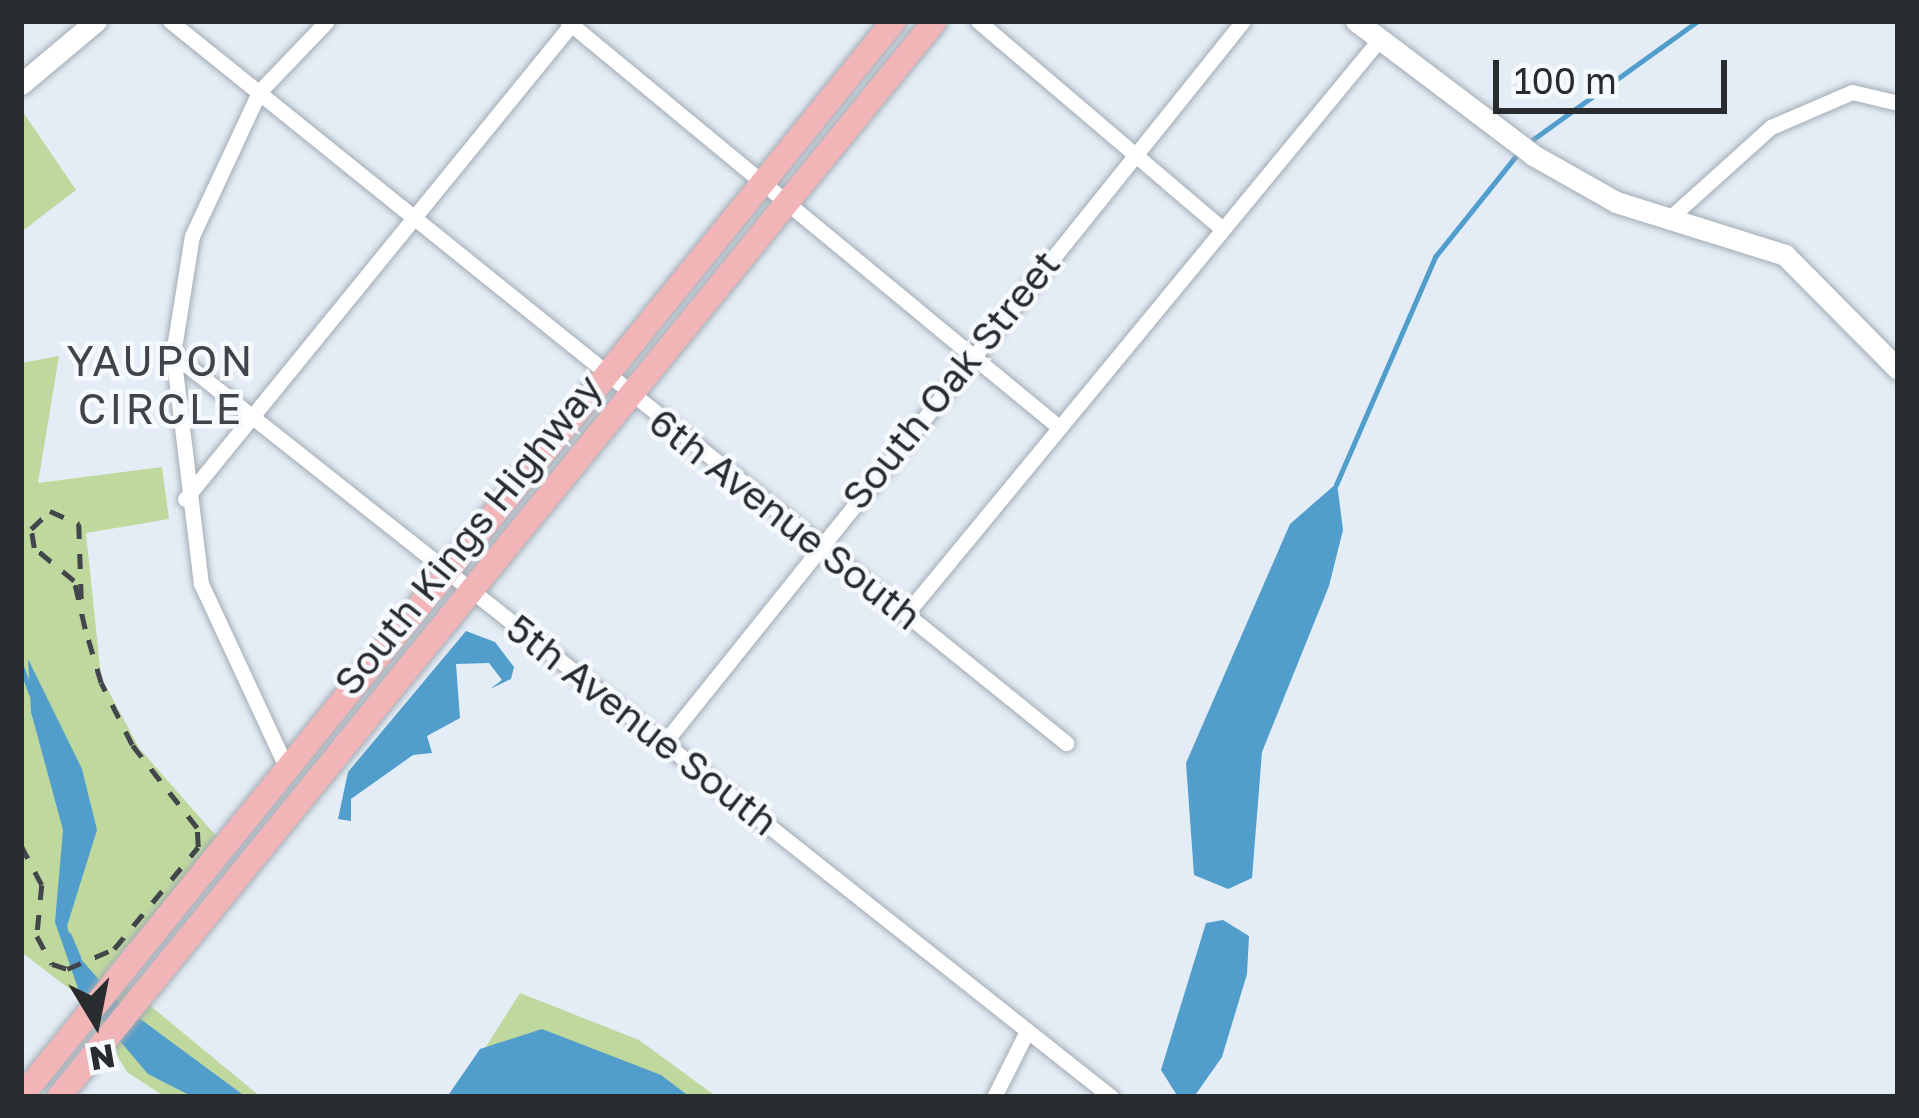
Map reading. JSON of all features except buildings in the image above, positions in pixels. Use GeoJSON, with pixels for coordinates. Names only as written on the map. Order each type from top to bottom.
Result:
{"type":"FeatureCollection","features":[{"type":"Feature","properties":{"kind":"main road","name":"South Kings Highway"},"geometry":{"type":"LineString","coordinates":[[21,1097],[894,21]]}},
{"type":"Feature","properties":{"kind":"main road","name":"South Kings Highway"},"geometry":{"type":"LineString","coordinates":[[59,1097],[935,21]]}},
{"type":"Feature","properties":{"kind":"street"},"geometry":{"type":"LineString","coordinates":[[21,84],[96,21]]}},
{"type":"Feature","properties":{"kind":"street","name":"6th Avenue South"},"geometry":{"type":"LineString","coordinates":[[170,21],[411,221],[1066,743]]}},
{"type":"Feature","properties":{"kind":"street"},"geometry":{"type":"LineString","coordinates":[[288,771],[201,584],[185,499],[173,354],[192,236],[259,92],[327,21]]}},
{"type":"Feature","properties":{"kind":"street"},"geometry":{"type":"LineString","coordinates":[[978,21],[1221,228]]}},
{"type":"Feature","properties":{"kind":"street","name":"South Oak Street"},"geometry":{"type":"LineString","coordinates":[[664,742],[817,544],[1243,21]]}},
{"type":"Feature","properties":{"kind":"street"},"geometry":{"type":"LineString","coordinates":[[1356,21],[1533,155],[1616,202],[1785,255],[1898,369]]}},
{"type":"Feature","properties":{"kind":"street"},"geometry":{"type":"LineString","coordinates":[[185,499],[571,22],[1055,424]]}},
{"type":"Feature","properties":{"kind":"street"},"geometry":{"type":"LineString","coordinates":[[906,614],[1055,424],[1379,40]]}},
{"type":"Feature","properties":{"kind":"street"},"geometry":{"type":"LineString","coordinates":[[1672,216],[1771,127],[1852,92],[1898,103]]}},
{"type":"Feature","properties":{"kind":"street","name":"5th Avenue South"},"geometry":{"type":"LineString","coordinates":[[173,354],[1111,1097]]}},
{"type":"Feature","properties":{"kind":"street"},"geometry":{"type":"LineString","coordinates":[[994,1097],[1027,1030]]}},
{"type":"Feature","properties":{"kind":"green space"},"geometry":{"type":"Polygon","coordinates":[[[21,114],[76,190],[21,232],[21,114]]]}},
{"type":"Feature","properties":{"kind":"green space"},"geometry":{"type":"Polygon","coordinates":[[[59,356],[38,483],[162,467],[169,519],[86,533],[101,677],[139,748],[218,838],[107,970],[261,1097],[165,1097],[127,1072],[83,999],[21,952],[21,363],[59,356]]]}},
{"type":"Feature","properties":{"kind":"green space"},"geometry":{"type":"Polygon","coordinates":[[[520,993],[639,1040],[717,1097],[454,1097],[520,993]]]}},
{"type":"Feature","properties":{"kind":"water"},"geometry":{"type":"Polygon","coordinates":[[[1337,483],[1343,530],[1329,586],[1262,752],[1252,878],[1228,889],[1194,875],[1186,763],[1290,524],[1337,483]]]}},
{"type":"Feature","properties":{"kind":"water"},"geometry":{"type":"Polygon","coordinates":[[[466,631],[495,642],[514,667],[511,679],[490,689],[502,680],[489,663],[456,664],[460,718],[427,736],[432,753],[413,755],[351,799],[351,821],[338,819],[348,772],[466,631]]]}},
{"type":"Feature","properties":{"kind":"water"},"geometry":{"type":"Polygon","coordinates":[[[28,659],[82,769],[97,830],[67,926],[74,951],[120,1004],[246,1097],[193,1097],[148,1074],[80,994],[55,922],[63,830],[31,712],[28,659]]]}},
{"type":"Feature","properties":{"kind":"water"},"geometry":{"type":"Polygon","coordinates":[[[1223,920],[1249,936],[1247,974],[1222,1057],[1196,1094],[1178,1097],[1161,1070],[1206,923],[1223,920]]]}},
{"type":"Feature","properties":{"kind":"water"},"geometry":{"type":"Polygon","coordinates":[[[542,1029],[661,1075],[690,1097],[447,1097],[480,1049],[542,1029]]]}},
{"type":"Feature","properties":{"kind":"waterway"},"geometry":{"type":"LineString","coordinates":[[1528,143],[1698,21]]}},
{"type":"Feature","properties":{"kind":"waterway"},"geometry":{"type":"LineString","coordinates":[[1336,485],[1435,257],[1520,151]]}},
{"type":"Feature","properties":{"kind":"waterway"},"geometry":{"type":"LineString","coordinates":[[21,665],[31,692]]}},
{"type":"Feature","properties":{"kind":"waterway"},"geometry":{"type":"LineString","coordinates":[[69,935],[79,958]]}},
{"type":"Feature","properties":{"kind":"railway"},"geometry":{"type":"LineString","coordinates":[[21,845],[42,885],[37,936],[52,964],[67,969],[114,949],[198,847],[197,828],[132,745],[101,683],[85,629],[74,581],[34,548],[31,529],[50,511],[79,524],[82,615]]}},
{"type":"Feature","properties":{"kind":"district","name":"YAUPON CIRCLE"},"geometry":{"type":"Point","coordinates":[161,384]}}]}
